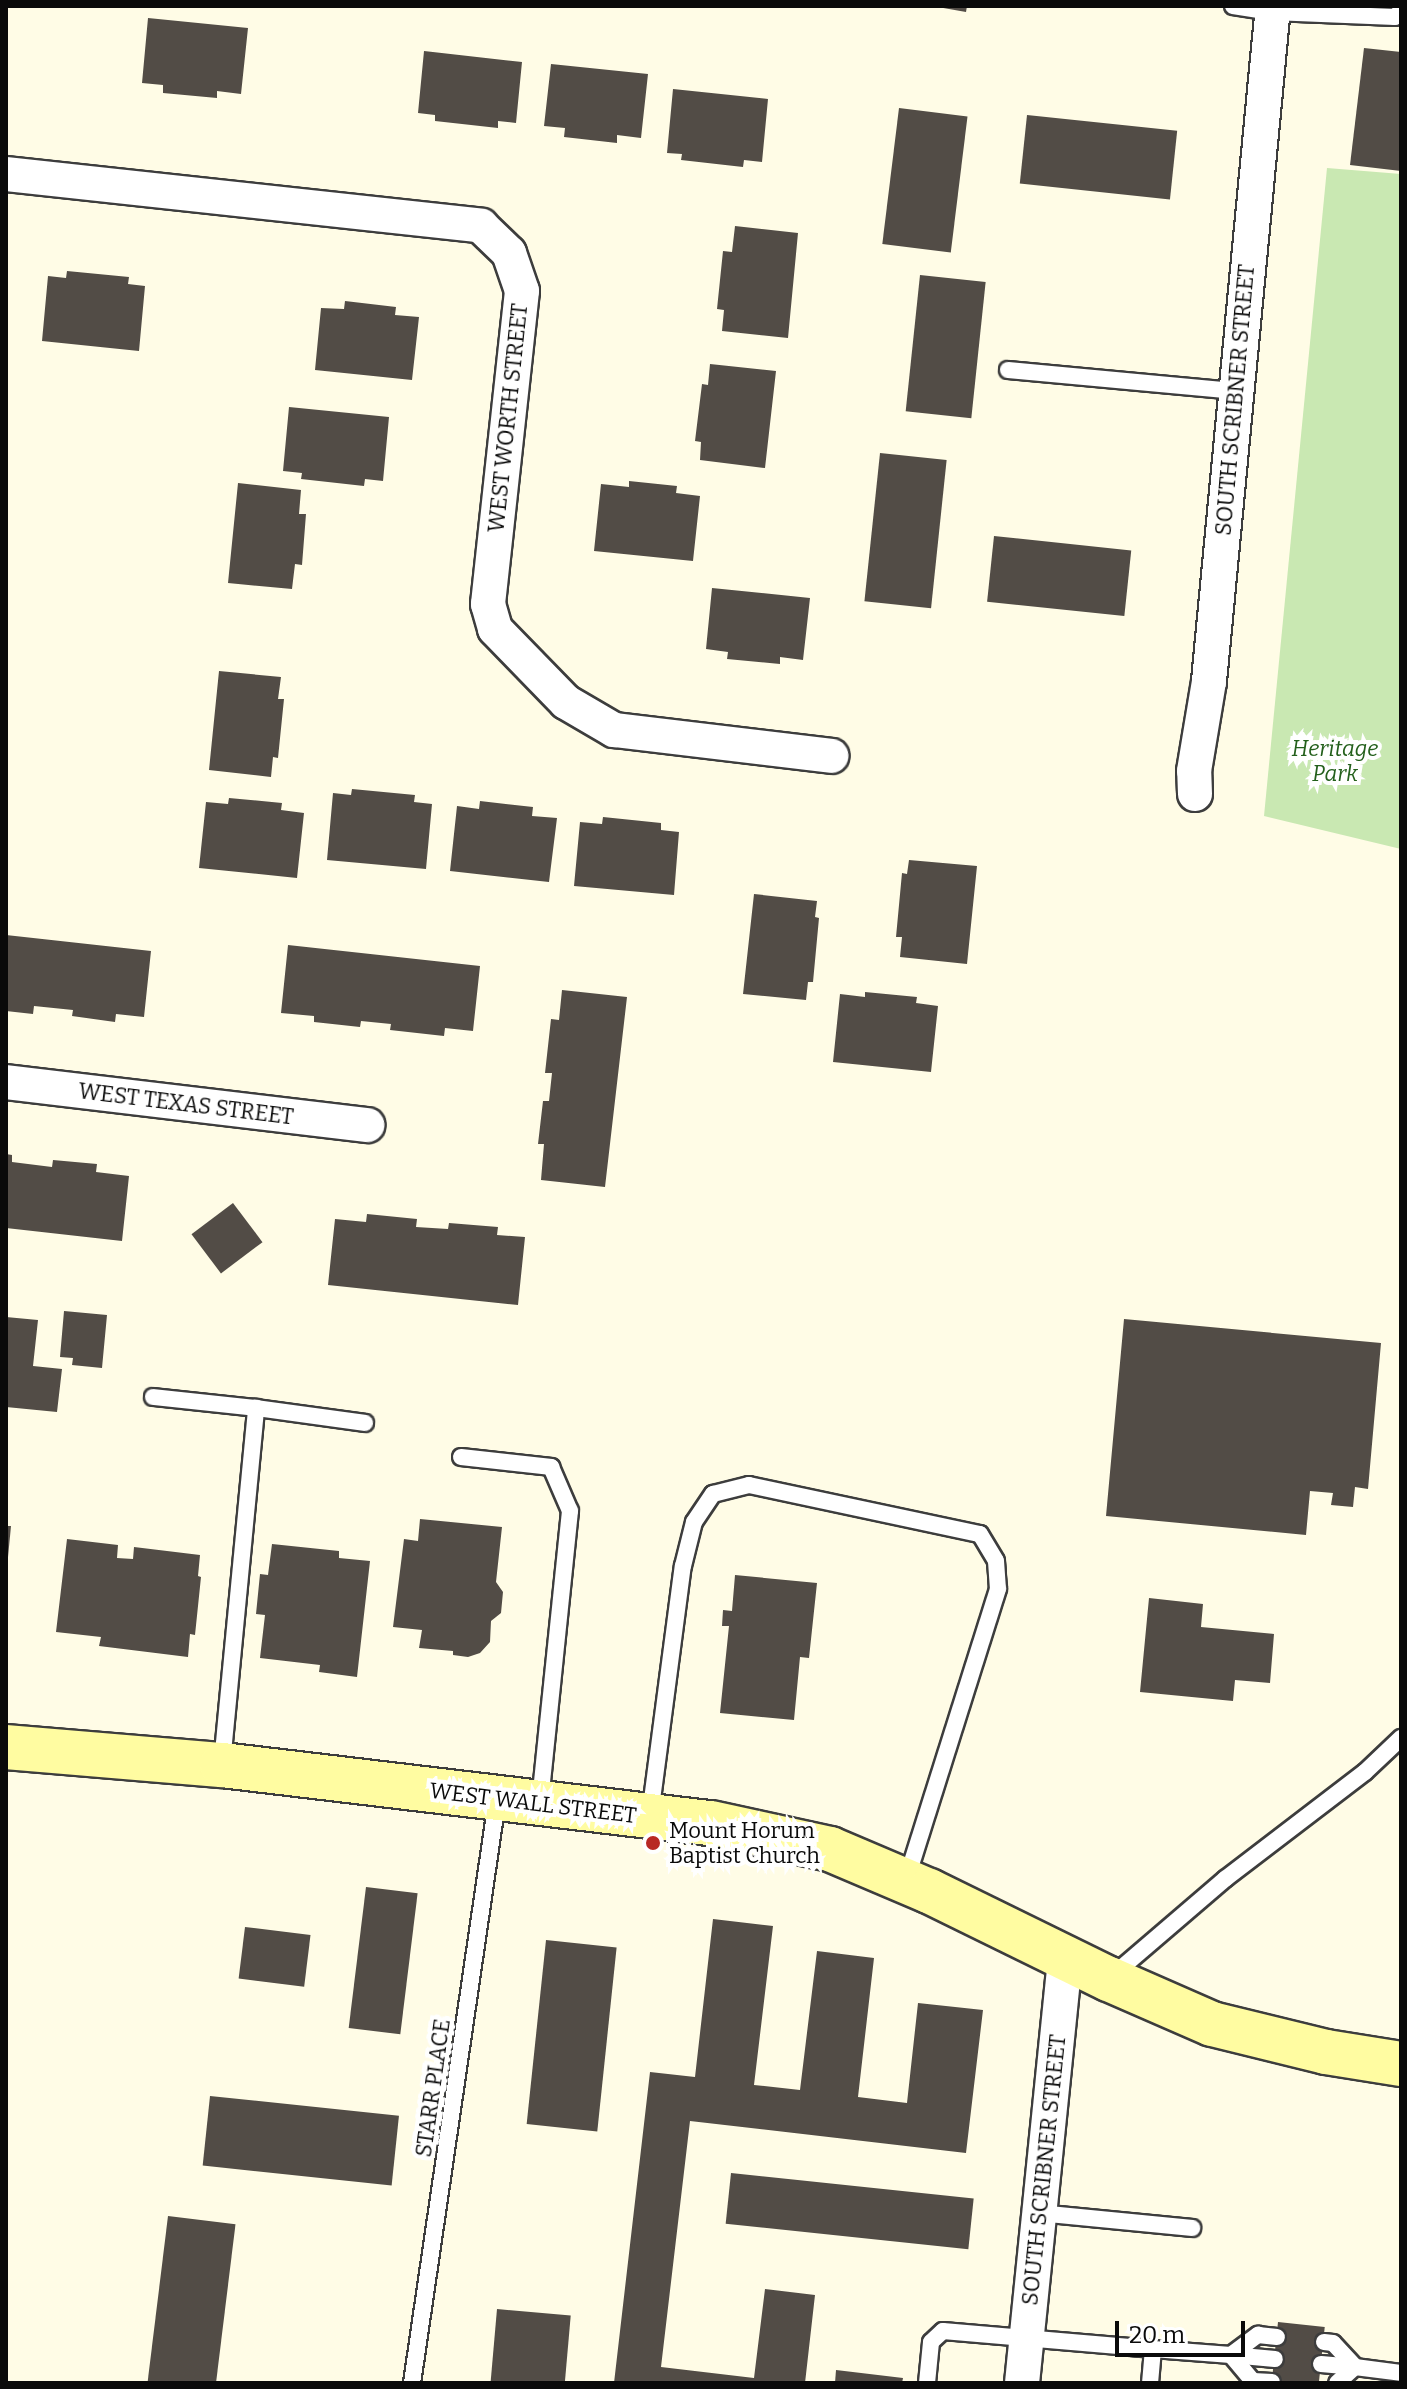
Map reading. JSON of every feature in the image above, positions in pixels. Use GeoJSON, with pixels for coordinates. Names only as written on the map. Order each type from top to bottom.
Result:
{"type":"FeatureCollection","features":[{"type":"Feature","properties":{"kind":"street","name":"SOUTH SCRIBNER STREET"},"geometry":{"type":"LineString","coordinates":[[1195,794],[1194,771],[1209,681],[1272,9]]}},
{"type":"Feature","properties":{"kind":"street","name":"WEST WORTH STREET"},"geometry":{"type":"LineString","coordinates":[[6,174],[481,226],[509,253],[522,291],[488,604],[495,629],[566,702],[614,730],[831,756]]}},
{"type":"Feature","properties":{"kind":"street","name":"WEST TEXAS STREET"},"geometry":{"type":"LineString","coordinates":[[6,1082],[367,1125]]}},
{"type":"Feature","properties":{"kind":"street","name":"WEST WALL STREET"},"geometry":{"type":"LineString","coordinates":[[6,1747],[222,1765],[711,1823],[830,1849],[906,1881],[1109,1979],[1212,2024],[1326,2052],[1401,2064]]}},
{"type":"Feature","properties":{"kind":"street","name":"SOUTH SCRIBNER STREET"},"geometry":{"type":"LineString","coordinates":[[1022,2383],[1065,1957]]}},
{"type":"Feature","properties":{"kind":"lane"},"geometry":{"type":"LineString","coordinates":[[1233,6],[1395,17],[1401,11]]}},
{"type":"Feature","properties":{"kind":"lane"},"geometry":{"type":"LineString","coordinates":[[1008,370],[1236,391]]}},
{"type":"Feature","properties":{"kind":"lane"},"geometry":{"type":"LineString","coordinates":[[153,1397],[365,1423]]}},
{"type":"Feature","properties":{"kind":"lane"},"geometry":{"type":"LineString","coordinates":[[222,1765],[256,1408]]}},
{"type":"Feature","properties":{"kind":"lane"},"geometry":{"type":"LineString","coordinates":[[461,1457],[551,1467],[570,1511],[540,1804]]}},
{"type":"Feature","properties":{"kind":"lane"},"geometry":{"type":"LineString","coordinates":[[649,1816],[683,1566],[694,1522],[713,1494],[749,1485],[980,1534],[996,1561],[998,1589],[906,1881]]}},
{"type":"Feature","properties":{"kind":"lane"},"geometry":{"type":"LineString","coordinates":[[1109,1979],[1225,1879],[1365,1772],[1401,1738]]}},
{"type":"Feature","properties":{"kind":"lane","name":"STARR PLACE"},"geometry":{"type":"LineString","coordinates":[[412,2383],[497,1800]]}},
{"type":"Feature","properties":{"kind":"lane"},"geometry":{"type":"LineString","coordinates":[[1039,2213],[1192,2228]]}},
{"type":"Feature","properties":{"kind":"lane"},"geometry":{"type":"LineString","coordinates":[[927,2383],[931,2342],[943,2331],[1275,2359]]}},
{"type":"Feature","properties":{"kind":"lane"},"geometry":{"type":"LineString","coordinates":[[1231,2355],[1258,2335],[1277,2337]]}},
{"type":"Feature","properties":{"kind":"lane"},"geometry":{"type":"LineString","coordinates":[[1324,2342],[1333,2343],[1355,2367]]}},
{"type":"Feature","properties":{"kind":"lane"},"geometry":{"type":"LineString","coordinates":[[1150,2383],[1153,2349]]}},
{"type":"Feature","properties":{"kind":"lane"},"geometry":{"type":"LineString","coordinates":[[1231,2355],[1253,2381],[1272,2382]]}},
{"type":"Feature","properties":{"kind":"lane"},"geometry":{"type":"LineString","coordinates":[[1321,2364],[1401,2373]]}},
{"type":"Feature","properties":{"kind":"lane"},"geometry":{"type":"LineString","coordinates":[[1337,2383],[1355,2367]]}},
{"type":"Feature","properties":{"kind":"green space","name":"Heritage Park"},"geometry":{"type":"Polygon","coordinates":[[[1327,168],[1401,174],[1401,849],[1264,816],[1327,168]]]}},
{"type":"Feature","properties":{"kind":"building"},"geometry":{"type":"Polygon","coordinates":[[[932,6],[967,6],[966,12],[932,6]]]}},
{"type":"Feature","properties":{"kind":"building"},"geometry":{"type":"Polygon","coordinates":[[[148,18],[248,28],[241,94],[217,91],[217,98],[163,93],[163,85],[142,83],[148,18]]]}},
{"type":"Feature","properties":{"kind":"building"},"geometry":{"type":"Polygon","coordinates":[[[1364,48],[1401,52],[1401,171],[1350,165],[1364,48]]]}},
{"type":"Feature","properties":{"kind":"building"},"geometry":{"type":"Polygon","coordinates":[[[424,51],[522,62],[516,123],[498,121],[498,128],[435,121],[435,115],[418,113],[424,51]]]}},
{"type":"Feature","properties":{"kind":"building"},"geometry":{"type":"Polygon","coordinates":[[[551,64],[648,74],[641,138],[617,135],[617,143],[564,137],[565,128],[544,126],[551,64]]]}},
{"type":"Feature","properties":{"kind":"building"},"geometry":{"type":"Polygon","coordinates":[[[673,89],[768,99],[762,162],[744,160],[743,167],[681,160],[682,154],[667,153],[673,89]]]}},
{"type":"Feature","properties":{"kind":"building"},"geometry":{"type":"Polygon","coordinates":[[[899,108],[967,116],[951,252],[882,244],[899,108]]]}},
{"type":"Feature","properties":{"kind":"building"},"geometry":{"type":"Polygon","coordinates":[[[1027,115],[1177,131],[1170,199],[1020,184],[1027,115]]]}},
{"type":"Feature","properties":{"kind":"building"},"geometry":{"type":"Polygon","coordinates":[[[735,226],[798,233],[788,338],[722,331],[724,310],[717,309],[723,251],[732,252],[735,226]]]}},
{"type":"Feature","properties":{"kind":"building"},"geometry":{"type":"Polygon","coordinates":[[[67,271],[129,277],[128,284],[145,286],[139,351],[42,341],[48,276],[66,278],[67,271]]]}},
{"type":"Feature","properties":{"kind":"building"},"geometry":{"type":"Polygon","coordinates":[[[920,275],[986,282],[971,418],[906,411],[920,275]]]}},
{"type":"Feature","properties":{"kind":"building"},"geometry":{"type":"Polygon","coordinates":[[[345,301],[396,307],[395,315],[419,317],[412,380],[315,370],[321,308],[344,309],[345,301]]]}},
{"type":"Feature","properties":{"kind":"building"},"geometry":{"type":"Polygon","coordinates":[[[710,364],[776,371],[765,468],[700,460],[701,442],[695,441],[702,384],[708,385],[710,364]]]}},
{"type":"Feature","properties":{"kind":"building"},"geometry":{"type":"Polygon","coordinates":[[[289,407],[389,417],[383,481],[365,479],[364,486],[301,479],[302,473],[283,471],[289,407]]]}},
{"type":"Feature","properties":{"kind":"building"},"geometry":{"type":"Polygon","coordinates":[[[880,453],[947,460],[931,608],[864,601],[880,453]]]}},
{"type":"Feature","properties":{"kind":"building"},"geometry":{"type":"Polygon","coordinates":[[[629,481],[677,486],[676,493],[700,496],[693,561],[594,551],[601,484],[629,487],[629,481]]]}},
{"type":"Feature","properties":{"kind":"building"},"geometry":{"type":"Polygon","coordinates":[[[238,483],[301,490],[299,514],[306,514],[302,565],[295,564],[292,589],[228,583],[238,483]]]}},
{"type":"Feature","properties":{"kind":"building"},"geometry":{"type":"Polygon","coordinates":[[[994,536],[1131,550],[1124,616],[987,602],[994,536]]]}},
{"type":"Feature","properties":{"kind":"building"},"geometry":{"type":"Polygon","coordinates":[[[712,588],[810,598],[803,660],[780,657],[780,664],[727,659],[728,652],[706,649],[712,588]]]}},
{"type":"Feature","properties":{"kind":"building"},"geometry":{"type":"Polygon","coordinates":[[[219,671],[281,677],[278,699],[284,699],[278,758],[273,757],[271,777],[209,770],[219,671]]]}},
{"type":"Feature","properties":{"kind":"building"},"geometry":{"type":"Polygon","coordinates":[[[352,789],[415,795],[414,802],[432,804],[426,869],[327,860],[333,793],[351,795],[352,789]]]}},
{"type":"Feature","properties":{"kind":"building"},"geometry":{"type":"Polygon","coordinates":[[[229,798],[282,803],[281,810],[304,813],[297,878],[199,868],[206,802],[228,804],[229,798]]]}},
{"type":"Feature","properties":{"kind":"building"},"geometry":{"type":"Polygon","coordinates":[[[480,801],[533,807],[532,816],[557,818],[549,882],[450,871],[457,806],[479,809],[480,801]]]}},
{"type":"Feature","properties":{"kind":"building"},"geometry":{"type":"Polygon","coordinates":[[[603,817],[661,823],[661,830],[679,832],[674,895],[574,886],[580,822],[602,824],[603,817]]]}},
{"type":"Feature","properties":{"kind":"building"},"geometry":{"type":"Polygon","coordinates":[[[909,860],[977,866],[967,964],[900,957],[902,937],[896,937],[902,873],[907,874],[909,860]]]}},
{"type":"Feature","properties":{"kind":"building"},"geometry":{"type":"Polygon","coordinates":[[[754,894],[817,901],[815,917],[819,918],[813,982],[808,982],[806,1000],[743,994],[754,894]]]}},
{"type":"Feature","properties":{"kind":"building"},"geometry":{"type":"Polygon","coordinates":[[[6,935],[151,951],[144,1017],[116,1014],[115,1022],[72,1016],[73,1010],[34,1006],[33,1014],[6,1011],[6,935]]]}},
{"type":"Feature","properties":{"kind":"building"},"geometry":{"type":"Polygon","coordinates":[[[288,945],[480,966],[473,1031],[445,1028],[444,1036],[390,1030],[391,1024],[361,1021],[360,1027],[314,1022],[314,1016],[281,1013],[288,945]]]}},
{"type":"Feature","properties":{"kind":"building"},"geometry":{"type":"Polygon","coordinates":[[[562,990],[627,997],[605,1187],[541,1180],[544,1144],[538,1144],[543,1101],[549,1101],[552,1073],[545,1073],[551,1019],[559,1020],[562,990]]]}},
{"type":"Feature","properties":{"kind":"building"},"geometry":{"type":"Polygon","coordinates":[[[865,992],[917,997],[916,1003],[938,1006],[931,1072],[833,1062],[840,994],[865,997],[865,992]]]}},
{"type":"Feature","properties":{"kind":"building"},"geometry":{"type":"Polygon","coordinates":[[[6,1154],[12,1155],[12,1162],[52,1167],[53,1160],[97,1164],[96,1172],[129,1176],[122,1241],[6,1228],[6,1154]]]}},
{"type":"Feature","properties":{"kind":"building"},"geometry":{"type":"Polygon","coordinates":[[[233,1203],[262,1242],[221,1273],[191,1234],[233,1203]]]}},
{"type":"Feature","properties":{"kind":"building"},"geometry":{"type":"Polygon","coordinates":[[[367,1214],[417,1219],[416,1227],[448,1229],[449,1223],[498,1227],[497,1235],[525,1237],[518,1305],[328,1285],[335,1219],[366,1222],[367,1214]]]}},
{"type":"Feature","properties":{"kind":"building"},"geometry":{"type":"Polygon","coordinates":[[[64,1311],[107,1315],[102,1368],[72,1365],[73,1358],[60,1357],[64,1311]]]}},
{"type":"Feature","properties":{"kind":"building"},"geometry":{"type":"Polygon","coordinates":[[[6,1317],[38,1320],[33,1366],[62,1369],[57,1412],[6,1407],[6,1317]]]}},
{"type":"Feature","properties":{"kind":"building"},"geometry":{"type":"Polygon","coordinates":[[[1124,1319],[1381,1343],[1368,1489],[1355,1487],[1353,1507],[1331,1505],[1333,1493],[1310,1491],[1306,1535],[1106,1516],[1124,1319]]]}},
{"type":"Feature","properties":{"kind":"building"},"geometry":{"type":"Polygon","coordinates":[[[420,1519],[502,1527],[496,1582],[503,1592],[501,1613],[491,1621],[490,1642],[480,1653],[468,1657],[453,1655],[453,1651],[419,1648],[422,1630],[393,1627],[404,1539],[418,1541],[420,1519]]]}},
{"type":"Feature","properties":{"kind":"building"},"geometry":{"type":"Polygon","coordinates":[[[6,1526],[11,1526],[8,1557],[6,1557],[6,1526]]]}},
{"type":"Feature","properties":{"kind":"building"},"geometry":{"type":"Polygon","coordinates":[[[67,1539],[118,1545],[117,1558],[133,1559],[134,1547],[200,1555],[195,1635],[190,1634],[188,1657],[99,1646],[101,1637],[56,1632],[67,1539]]]}},
{"type":"Feature","properties":{"kind":"building"},"geometry":{"type":"Polygon","coordinates":[[[272,1544],[339,1551],[339,1558],[370,1561],[357,1677],[319,1672],[320,1665],[260,1658],[265,1615],[256,1614],[260,1574],[268,1575],[272,1544]]]}},
{"type":"Feature","properties":{"kind":"building"},"geometry":{"type":"Polygon","coordinates":[[[735,1575],[817,1583],[809,1658],[800,1657],[794,1720],[720,1713],[729,1626],[722,1626],[723,1610],[732,1611],[735,1575]]]}},
{"type":"Feature","properties":{"kind":"building"},"geometry":{"type":"Polygon","coordinates":[[[1149,1598],[1203,1604],[1201,1627],[1274,1634],[1270,1683],[1235,1680],[1233,1701],[1140,1692],[1149,1598]]]}},
{"type":"Feature","properties":{"kind":"building"},"geometry":{"type":"Polygon","coordinates":[[[366,1887],[418,1893],[400,2034],[349,2028],[366,1887]]]}},
{"type":"Feature","properties":{"kind":"building"},"geometry":{"type":"Polygon","coordinates":[[[713,1919],[773,1926],[754,2085],[800,2090],[817,1951],[874,1958],[858,2097],[907,2103],[918,2003],[983,2010],[966,2153],[690,2121],[661,2367],[754,2378],[765,2289],[815,2295],[805,2383],[614,2383],[650,2072],[695,2077],[713,1919]]]}},
{"type":"Feature","properties":{"kind":"building"},"geometry":{"type":"Polygon","coordinates":[[[245,1927],[311,1935],[304,1987],[239,1979],[245,1927]]]}},
{"type":"Feature","properties":{"kind":"building"},"geometry":{"type":"Polygon","coordinates":[[[546,1940],[617,1947],[597,2131],[527,2124],[546,1940]]]}},
{"type":"Feature","properties":{"kind":"building"},"geometry":{"type":"Polygon","coordinates":[[[210,2096],[399,2116],[392,2185],[203,2166],[210,2096]]]}},
{"type":"Feature","properties":{"kind":"building"},"geometry":{"type":"Polygon","coordinates":[[[731,2173],[974,2199],[968,2249],[726,2224],[731,2173]]]}},
{"type":"Feature","properties":{"kind":"building"},"geometry":{"type":"Polygon","coordinates":[[[168,2216],[235,2224],[216,2383],[148,2383],[168,2216]]]}},
{"type":"Feature","properties":{"kind":"building"},"geometry":{"type":"Polygon","coordinates":[[[497,2309],[571,2315],[565,2383],[491,2383],[497,2309]]]}},
{"type":"Feature","properties":{"kind":"building"},"geometry":{"type":"Polygon","coordinates":[[[1278,2322],[1325,2327],[1319,2383],[1272,2383],[1278,2322]]]}},
{"type":"Feature","properties":{"kind":"building"},"geometry":{"type":"Polygon","coordinates":[[[836,2370],[903,2378],[902,2383],[835,2383],[836,2370]]]}},
{"type":"Feature","properties":{"kind":"place","name":"Mount Horum Baptist Church"},"geometry":{"type":"Point","coordinates":[653,1843]}}]}
